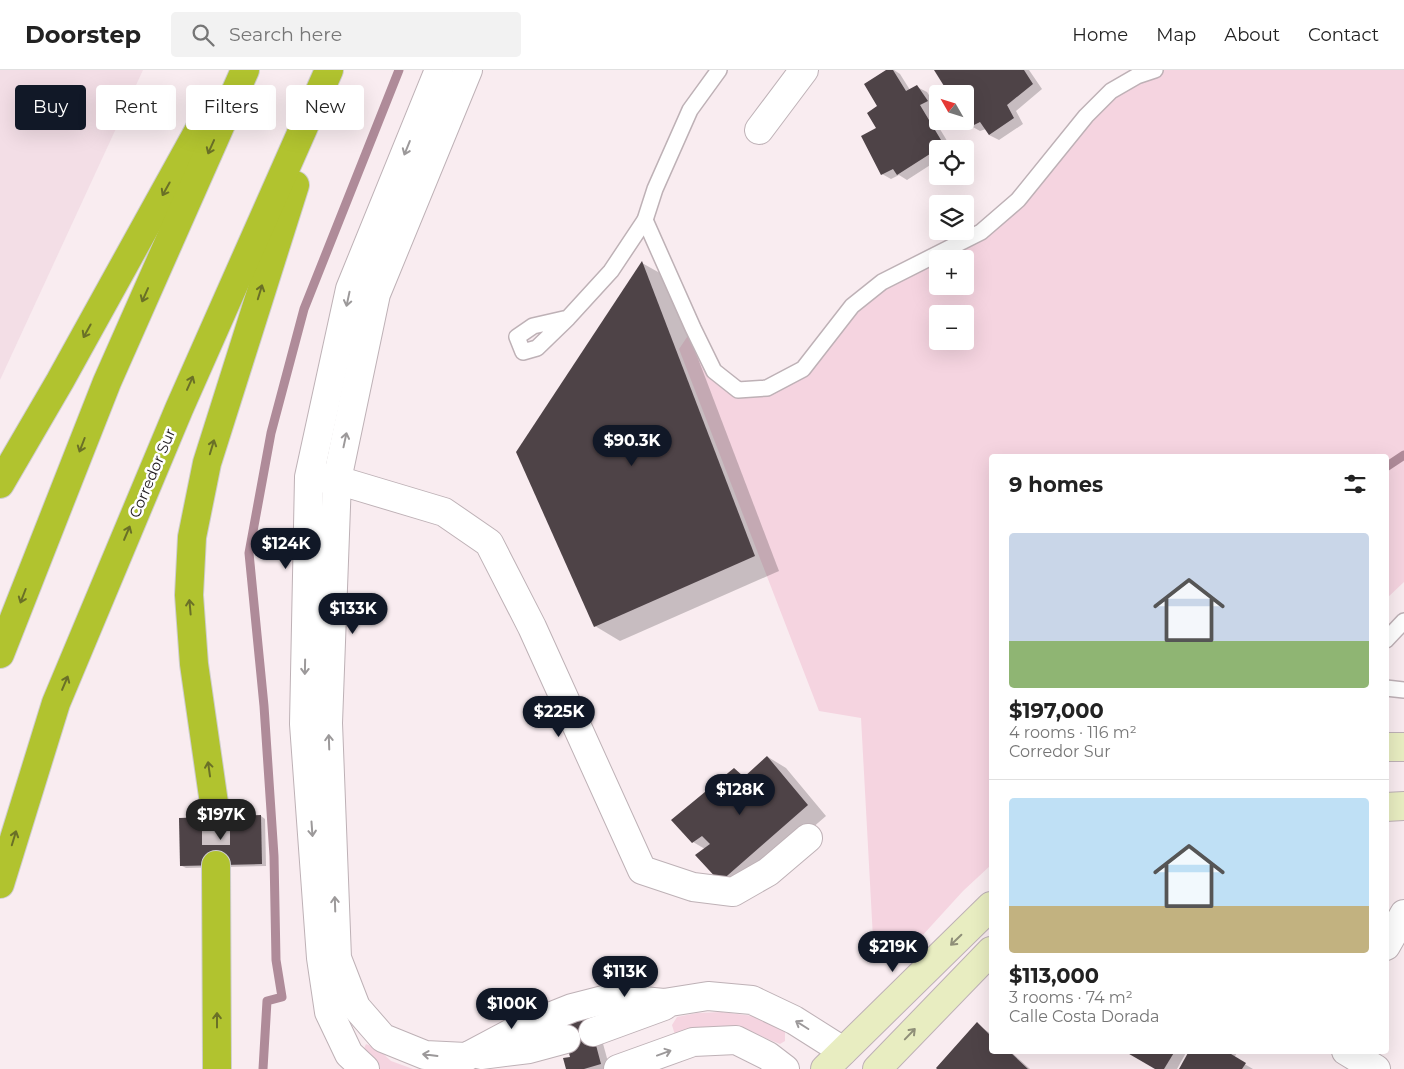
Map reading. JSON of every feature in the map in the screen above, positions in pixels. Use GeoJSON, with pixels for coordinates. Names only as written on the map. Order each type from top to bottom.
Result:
{"type":"FeatureCollection","features":[{"type":"Feature","properties":{"kind":"highway"},"geometry":{"type":"LineString","coordinates":[[0,484],[65,372],[232,70]]}},
{"type":"Feature","properties":{"kind":"highway"},"geometry":{"type":"LineString","coordinates":[[0,654],[107,382],[245,70]]}},
{"type":"Feature","properties":{"kind":"highway"},"geometry":{"type":"LineString","coordinates":[[216,817],[194,664],[189,595],[192,537],[207,463],[330,70]]}},
{"type":"Feature","properties":{"kind":"highway","name":"Corredor Sur"},"geometry":{"type":"LineString","coordinates":[[0,884],[56,703],[179,409],[330,70]]}},
{"type":"Feature","properties":{"kind":"highway"},"geometry":{"type":"LineString","coordinates":[[216,865],[217,1069]]}},
{"type":"Feature","properties":{"kind":"main road"},"geometry":{"type":"LineString","coordinates":[[1389,747],[1404,747]]}},
{"type":"Feature","properties":{"kind":"main road"},"geometry":{"type":"LineString","coordinates":[[1389,807],[1404,806]]}},
{"type":"Feature","properties":{"kind":"main road"},"geometry":{"type":"LineString","coordinates":[[834,1060],[989,908]]}},
{"type":"Feature","properties":{"kind":"main road"},"geometry":{"type":"LineString","coordinates":[[877,1069],[989,953]]}},
{"type":"Feature","properties":{"kind":"street"},"geometry":{"type":"LineString","coordinates":[[365,1069],[349,1054],[329,1012],[321,958],[304,724],[309,477],[350,288],[439,70]]}},
{"type":"Feature","properties":{"kind":"street"},"geometry":{"type":"LineString","coordinates":[[468,70],[376,294],[337,480],[328,723],[337,958],[356,1007],[383,1038],[425,1056],[466,1057],[529,1049],[566,1039]]}},
{"type":"Feature","properties":{"kind":"street"},"geometry":{"type":"LineString","coordinates":[[759,130],[804,70]]}},
{"type":"Feature","properties":{"kind":"street"},"geometry":{"type":"LineString","coordinates":[[309,477],[337,480],[444,512],[489,543],[532,626],[642,870],[693,887],[733,892],[768,872],[808,838]]}},
{"type":"Feature","properties":{"kind":"street"},"geometry":{"type":"LineString","coordinates":[[1389,941],[1404,914]]}},
{"type":"Feature","properties":{"kind":"street"},"geometry":{"type":"LineString","coordinates":[[466,1057],[517,1030],[572,1008],[611,998],[664,1003],[708,996],[752,1000],[794,1020],[834,1060]]}},
{"type":"Feature","properties":{"kind":"street"},"geometry":{"type":"LineString","coordinates":[[593,1032],[658,1009],[672,1002]]}},
{"type":"Feature","properties":{"kind":"street"},"geometry":{"type":"LineString","coordinates":[[618,1069],[693,1042],[736,1040],[768,1056],[785,1069]]}},
{"type":"Feature","properties":{"kind":"street"},"geometry":{"type":"LineString","coordinates":[[1351,1054],[1376,1069]]}},
{"type":"Feature","properties":{"kind":"lane"},"geometry":{"type":"LineString","coordinates":[[568,318],[610,271],[645,220],[655,189],[690,110],[719,70]]}},
{"type":"Feature","properties":{"kind":"lane"},"geometry":{"type":"LineString","coordinates":[[645,220],[693,328],[714,370],[738,390],[767,388],[803,368],[852,306],[882,282],[980,232],[1018,200],[1086,116],[1111,91],[1137,76],[1155,70]]}},
{"type":"Feature","properties":{"kind":"lane"},"geometry":{"type":"LineString","coordinates":[[1389,637],[1404,621]]}},
{"type":"Feature","properties":{"kind":"lane"},"geometry":{"type":"LineString","coordinates":[[1389,688],[1404,690]]}},
{"type":"Feature","properties":{"kind":"shaded area"},"geometry":{"type":"Polygon","coordinates":[[[0,70],[143,70],[136,85],[96,85],[96,130],[115,130],[0,380],[0,70]]]}},
{"type":"Feature","properties":{"kind":"shaded area"},"geometry":{"type":"Polygon","coordinates":[[[1155,70],[1404,70],[1404,582],[1389,596],[1389,454],[989,454],[989,867],[963,891],[901,959],[873,938],[861,718],[819,711],[679,349],[693,328],[714,371],[739,390],[803,369],[852,306],[929,262],[929,295],[974,295],[974,250],[950,250],[967,240],[974,240],[974,236],[981,232],[1086,116],[1155,70]]]}},
{"type":"Feature","properties":{"kind":"shaded area"},"geometry":{"type":"Polygon","coordinates":[[[722,1012],[753,1016],[785,1030],[785,1041],[780,1044],[743,1029],[675,1035],[672,1025],[677,1017],[697,1013],[722,1012]]]}},
{"type":"Feature","properties":{"kind":"shaded area"},"geometry":{"type":"Polygon","coordinates":[[[366,1044],[378,1049],[391,1061],[413,1069],[376,1069],[363,1051],[366,1044]]]}},
{"type":"Feature","properties":{"kind":"building"},"geometry":{"type":"Polygon","coordinates":[[[886,70],[893,70],[906,91],[917,85],[928,101],[920,105],[929,120],[929,130],[935,130],[941,140],[929,140],[929,155],[897,175],[893,169],[881,175],[861,136],[876,128],[867,113],[877,106],[864,84],[886,70]]]}},
{"type":"Feature","properties":{"kind":"building"},"geometry":{"type":"Polygon","coordinates":[[[934,70],[1024,70],[1033,84],[1007,105],[1014,118],[989,135],[980,122],[974,125],[974,85],[943,85],[934,70]]]}},
{"type":"Feature","properties":{"kind":"building"},"geometry":{"type":"Polygon","coordinates":[[[642,261],[755,556],[594,627],[516,452],[642,261]]]}},
{"type":"Feature","properties":{"kind":"building"},"geometry":{"type":"Polygon","coordinates":[[[767,756],[808,805],[720,882],[695,855],[710,844],[702,836],[692,843],[671,820],[734,768],[744,777],[767,756]]]}},
{"type":"Feature","properties":{"kind":"building"},"geometry":{"type":"Polygon","coordinates":[[[261,815],[262,864],[180,866],[179,818],[261,815]]]}},
{"type":"Feature","properties":{"kind":"building"},"geometry":{"type":"Polygon","coordinates":[[[588,1015],[601,1064],[584,1069],[566,1069],[563,1058],[570,1057],[561,1022],[588,1015]]]}},
{"type":"Feature","properties":{"kind":"building"},"geometry":{"type":"Polygon","coordinates":[[[977,1022],[989,1034],[989,1054],[1012,1054],[1028,1069],[937,1069],[977,1022]]]}},
{"type":"Feature","properties":{"kind":"building"},"geometry":{"type":"Polygon","coordinates":[[[1129,1054],[1173,1054],[1164,1069],[1155,1069],[1129,1054]]]}},
{"type":"Feature","properties":{"kind":"building"},"geometry":{"type":"Polygon","coordinates":[[[1187,1054],[1231,1054],[1246,1063],[1242,1069],[1179,1069],[1187,1054]]]}},
{"type":"Feature","properties":{"kind":"waterway"},"geometry":{"type":"LineString","coordinates":[[263,1069],[267,1001],[282,997],[276,960],[274,856],[264,706],[249,553],[271,433],[304,309],[399,70]]}},
{"type":"Feature","properties":{"kind":"waterway"},"geometry":{"type":"LineString","coordinates":[[1389,465],[1404,455]]}},
{"type":"Feature","properties":{"kind":"tunnel"},"geometry":{"type":"LineString","coordinates":[[216,817],[216,865]]}}]}
